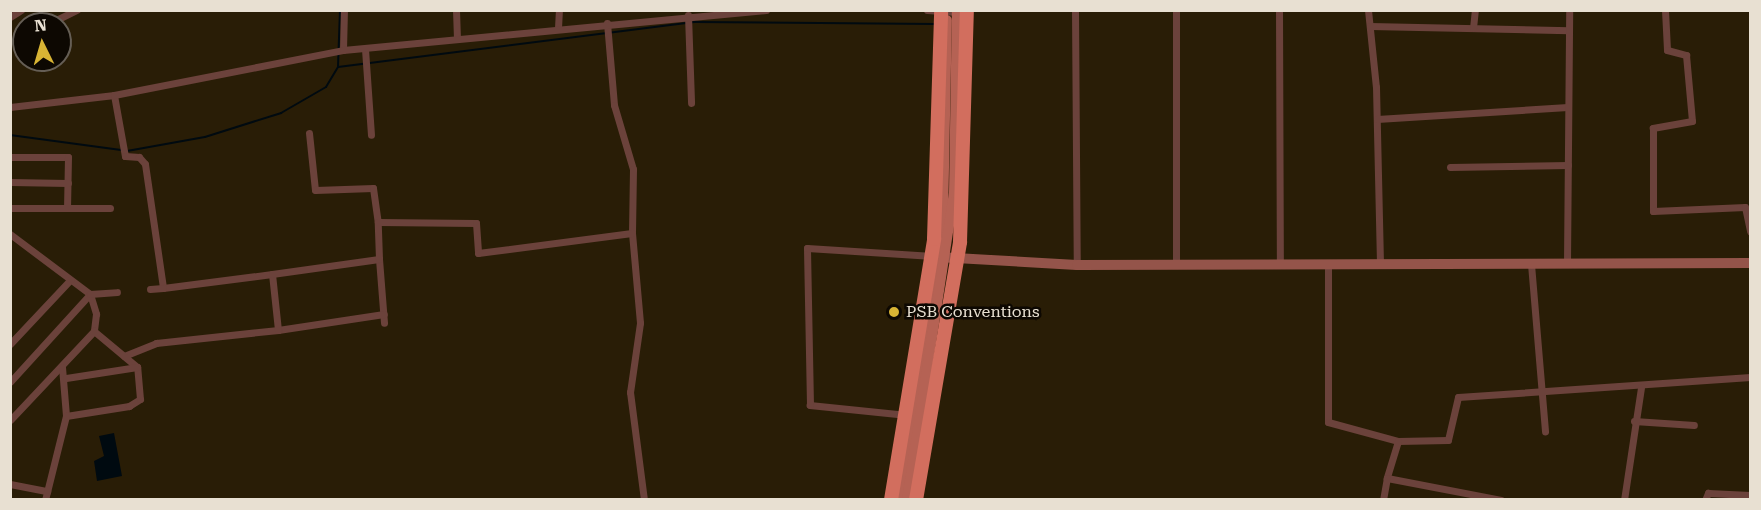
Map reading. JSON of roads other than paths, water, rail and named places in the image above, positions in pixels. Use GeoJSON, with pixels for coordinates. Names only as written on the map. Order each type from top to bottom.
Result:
{"type":"FeatureCollection","features":[{"type":"Feature","properties":{"kind":"highway"},"geometry":{"type":"LineString","coordinates":[[891,500],[934,239],[940,11]]}},
{"type":"Feature","properties":{"kind":"highway"},"geometry":{"type":"LineString","coordinates":[[916,500],[960,242],[955,11]]}},
{"type":"Feature","properties":{"kind":"main road"},"geometry":{"type":"LineString","coordinates":[[899,500],[954,192],[955,11]]}},
{"type":"Feature","properties":{"kind":"main road"},"geometry":{"type":"LineString","coordinates":[[908,500],[942,257]]}},
{"type":"Feature","properties":{"kind":"street"},"geometry":{"type":"LineString","coordinates":[[10,17],[21,10]]}},
{"type":"Feature","properties":{"kind":"street"},"geometry":{"type":"LineString","coordinates":[[343,50],[344,10]]}},
{"type":"Feature","properties":{"kind":"street"},"geometry":{"type":"LineString","coordinates":[[456,10],[457,38]]}},
{"type":"Feature","properties":{"kind":"street"},"geometry":{"type":"LineString","coordinates":[[558,28],[559,10]]}},
{"type":"Feature","properties":{"kind":"street"},"geometry":{"type":"LineString","coordinates":[[10,107],[114,95],[343,50],[558,28],[607,30],[665,14],[688,15],[766,10]]}},
{"type":"Feature","properties":{"kind":"street"},"geometry":{"type":"LineString","coordinates":[[927,10],[955,11]]}},
{"type":"Feature","properties":{"kind":"street"},"geometry":{"type":"LineString","coordinates":[[1075,10],[1077,265]]}},
{"type":"Feature","properties":{"kind":"street"},"geometry":{"type":"LineString","coordinates":[[1176,10],[1176,265]]}},
{"type":"Feature","properties":{"kind":"street"},"geometry":{"type":"LineString","coordinates":[[1279,10],[1280,265]]}},
{"type":"Feature","properties":{"kind":"street"},"geometry":{"type":"LineString","coordinates":[[1368,10],[1377,119],[1380,265]]}},
{"type":"Feature","properties":{"kind":"street"},"geometry":{"type":"LineString","coordinates":[[1473,28],[1475,10]]}},
{"type":"Feature","properties":{"kind":"street"},"geometry":{"type":"LineString","coordinates":[[1567,263],[1569,10]]}},
{"type":"Feature","properties":{"kind":"street"},"geometry":{"type":"LineString","coordinates":[[1665,10],[1667,50],[1686,55],[1692,121],[1653,128],[1653,211],[1745,207],[1750,231]]}},
{"type":"Feature","properties":{"kind":"street"},"geometry":{"type":"LineString","coordinates":[[688,15],[691,103]]}},
{"type":"Feature","properties":{"kind":"street"},"geometry":{"type":"LineString","coordinates":[[1370,26],[1569,30]]}},
{"type":"Feature","properties":{"kind":"street"},"geometry":{"type":"LineString","coordinates":[[607,30],[614,105],[633,169],[632,233],[640,322],[630,392],[644,500]]}},
{"type":"Feature","properties":{"kind":"street"},"geometry":{"type":"LineString","coordinates":[[365,49],[371,135]]}},
{"type":"Feature","properties":{"kind":"street"},"geometry":{"type":"LineString","coordinates":[[114,95],[125,156],[139,157],[146,164],[163,288]]}},
{"type":"Feature","properties":{"kind":"street"},"geometry":{"type":"LineString","coordinates":[[1377,119],[1568,107]]}},
{"type":"Feature","properties":{"kind":"street"},"geometry":{"type":"LineString","coordinates":[[309,133],[315,190],[373,188],[378,222],[384,324]]}},
{"type":"Feature","properties":{"kind":"street"},"geometry":{"type":"LineString","coordinates":[[10,157],[68,157],[67,208]]}},
{"type":"Feature","properties":{"kind":"street"},"geometry":{"type":"LineString","coordinates":[[1450,168],[1568,165]]}},
{"type":"Feature","properties":{"kind":"street"},"geometry":{"type":"LineString","coordinates":[[10,182],[68,183]]}},
{"type":"Feature","properties":{"kind":"street"},"geometry":{"type":"LineString","coordinates":[[10,208],[110,208]]}},
{"type":"Feature","properties":{"kind":"street"},"geometry":{"type":"LineString","coordinates":[[378,222],[476,224],[478,253],[632,233]]}},
{"type":"Feature","properties":{"kind":"street"},"geometry":{"type":"LineString","coordinates":[[10,234],[90,294],[96,314],[94,331],[62,367],[13,409],[10,420]]}},
{"type":"Feature","properties":{"kind":"street"},"geometry":{"type":"LineString","coordinates":[[913,416],[810,405],[807,248],[1077,265],[1750,263]]}},
{"type":"Feature","properties":{"kind":"street"},"geometry":{"type":"LineString","coordinates":[[150,289],[379,259]]}},
{"type":"Feature","properties":{"kind":"street"},"geometry":{"type":"LineString","coordinates":[[1531,264],[1544,390],[1545,431]]}},
{"type":"Feature","properties":{"kind":"street"},"geometry":{"type":"LineString","coordinates":[[1328,265],[1328,422],[1398,441],[1448,440],[1458,397],[1544,390],[1641,387],[1750,377]]}},
{"type":"Feature","properties":{"kind":"street"},"geometry":{"type":"LineString","coordinates":[[272,274],[278,330]]}},
{"type":"Feature","properties":{"kind":"street"},"geometry":{"type":"LineString","coordinates":[[10,344],[70,280]]}},
{"type":"Feature","properties":{"kind":"street"},"geometry":{"type":"LineString","coordinates":[[10,381],[90,294],[117,292]]}},
{"type":"Feature","properties":{"kind":"street"},"geometry":{"type":"LineString","coordinates":[[124,356],[156,343],[278,330],[384,314]]}},
{"type":"Feature","properties":{"kind":"street"},"geometry":{"type":"LineString","coordinates":[[66,416],[136,403],[141,393],[137,367],[94,331]]}},
{"type":"Feature","properties":{"kind":"street"},"geometry":{"type":"LineString","coordinates":[[45,500],[66,416],[66,378],[62,367]]}},
{"type":"Feature","properties":{"kind":"street"},"geometry":{"type":"LineString","coordinates":[[66,378],[137,367]]}},
{"type":"Feature","properties":{"kind":"street"},"geometry":{"type":"LineString","coordinates":[[1624,500],[1634,421],[1641,387]]}},
{"type":"Feature","properties":{"kind":"street"},"geometry":{"type":"LineString","coordinates":[[1634,421],[1694,425]]}},
{"type":"Feature","properties":{"kind":"street"},"geometry":{"type":"LineString","coordinates":[[1383,500],[1398,441]]}},
{"type":"Feature","properties":{"kind":"street"},"geometry":{"type":"LineString","coordinates":[[1388,478],[1501,500]]}},
{"type":"Feature","properties":{"kind":"street"},"geometry":{"type":"LineString","coordinates":[[10,484],[46,491]]}},
{"type":"Feature","properties":{"kind":"street"},"geometry":{"type":"LineString","coordinates":[[1705,500],[1708,493],[1730,497],[1750,495]]}},
{"type":"Feature","properties":{"kind":"waterway"},"geometry":{"type":"LineString","coordinates":[[127,151],[205,137],[281,113],[326,87],[338,67],[340,10]]}},
{"type":"Feature","properties":{"kind":"waterway"},"geometry":{"type":"LineString","coordinates":[[338,67],[696,22],[935,24]]}},
{"type":"Feature","properties":{"kind":"waterway"},"geometry":{"type":"LineString","coordinates":[[10,135],[121,150]]}},
{"type":"Feature","properties":{"kind":"place","name":"PSB Conventions"},"geometry":{"type":"Point","coordinates":[894,312]}}]}
